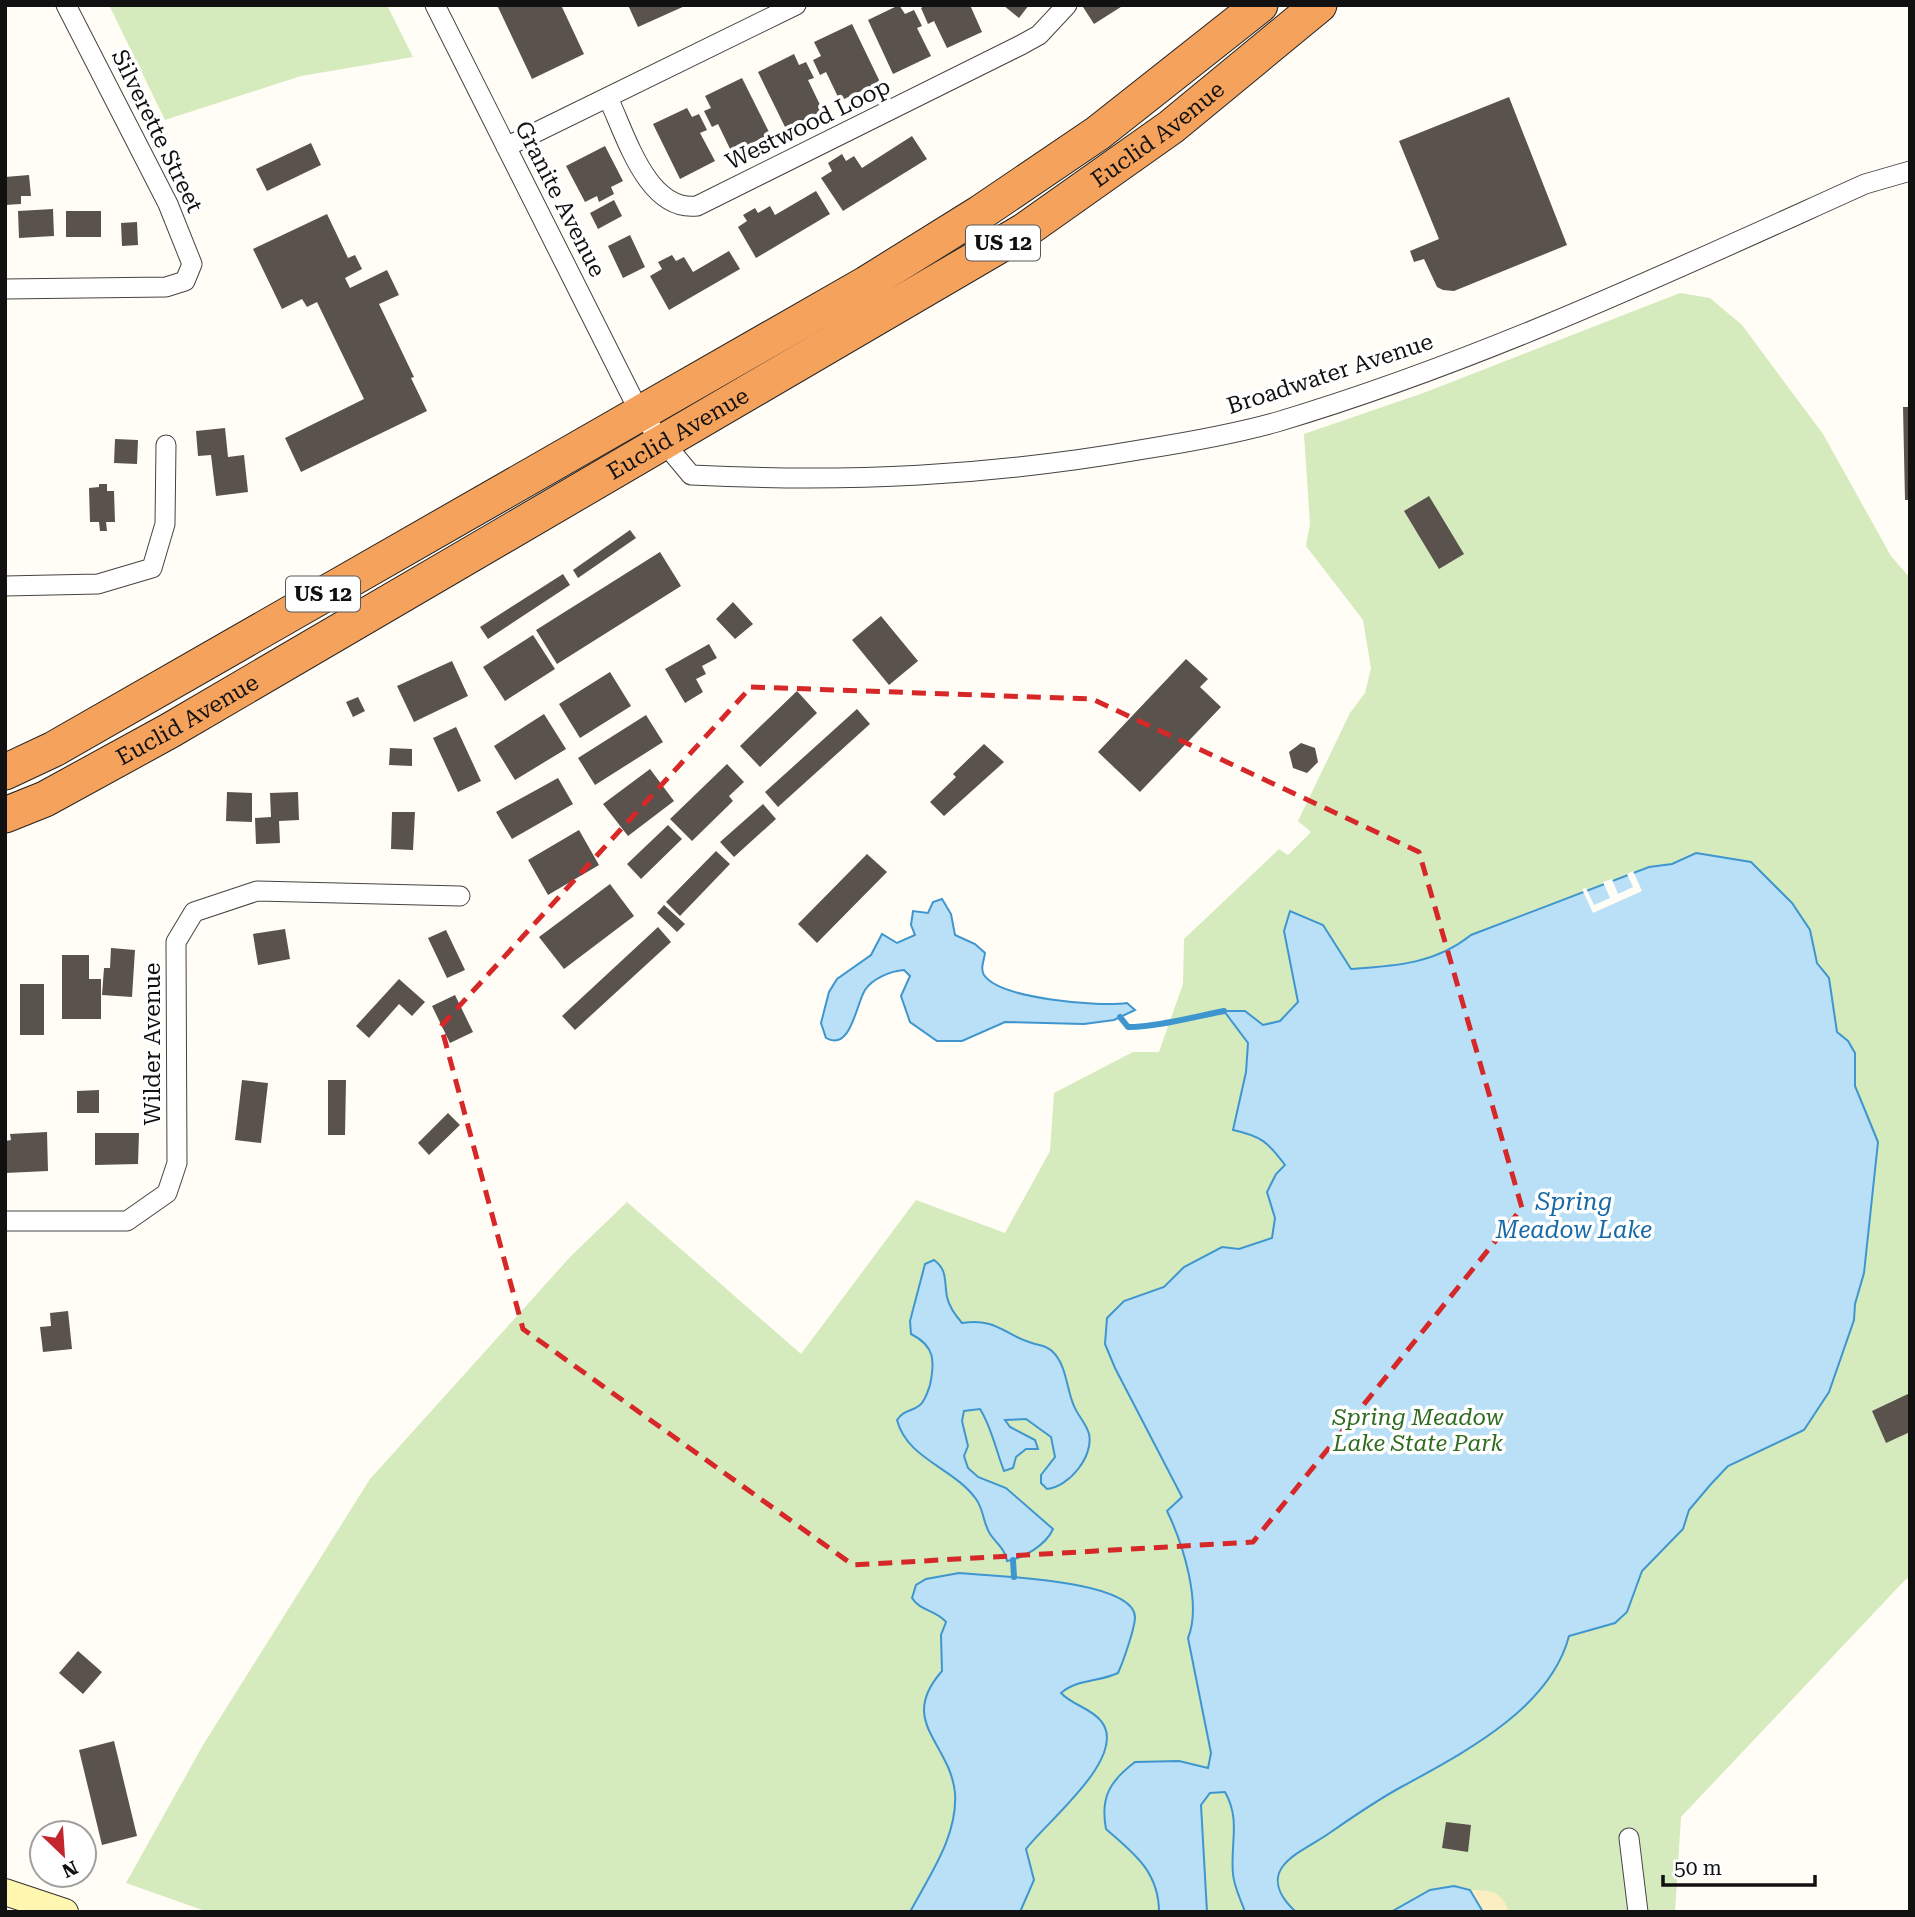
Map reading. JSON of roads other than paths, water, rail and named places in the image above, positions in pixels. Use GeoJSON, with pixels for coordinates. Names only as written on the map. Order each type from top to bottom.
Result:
{"type":"FeatureCollection","features":[{"type":"Feature","properties":{"kind":"highway","name":"Euclid Avenue"},"geometry":{"type":"LineString","coordinates":[[5,772],[54,749],[641,415],[980,213],[1098,134],[1260,5]]}},
{"type":"Feature","properties":{"kind":"highway","name":"Euclid Avenue"},"geometry":{"type":"LineString","coordinates":[[5,816],[45,799],[169,731],[1024,231],[1171,127],[1319,5]]}},
{"type":"Feature","properties":{"kind":"highway"},"geometry":{"type":"LineString","coordinates":[[146,696],[169,731]]}},
{"type":"Feature","properties":{"kind":"street","name":"Silverette Street"},"geometry":{"type":"LineString","coordinates":[[5,289],[166,287],[185,281],[192,264],[168,204],[66,5]]}},
{"type":"Feature","properties":{"kind":"street","name":"Granite Avenue"},"geometry":{"type":"LineString","coordinates":[[435,5],[641,415],[661,443]]}},
{"type":"Feature","properties":{"kind":"street"},"geometry":{"type":"LineString","coordinates":[[506,147],[796,5]]}},
{"type":"Feature","properties":{"kind":"street","name":"Westwood Loop"},"geometry":{"type":"LineString","coordinates":[[608,98],[657,193],[675,206],[697,206],[1021,45],[1039,35],[1067,5]]}},
{"type":"Feature","properties":{"kind":"street","name":"Broadwater Avenue"},"geometry":{"type":"LineString","coordinates":[[661,443],[691,475],[857,479],[967,474],[1034,467],[1184,443],[1287,418],[1552,325],[1865,184],[1910,171]]}},
{"type":"Feature","properties":{"kind":"street"},"geometry":{"type":"LineString","coordinates":[[5,586],[99,584],[152,568],[165,524],[166,445]]}},
{"type":"Feature","properties":{"kind":"street","name":"Wilder Avenue"},"geometry":{"type":"LineString","coordinates":[[5,1221],[127,1221],[167,1192],[177,1163],[176,942],[194,912],[257,891],[460,897]]}},
{"type":"Feature","properties":{"kind":"street"},"geometry":{"type":"LineString","coordinates":[[1629,1838],[1638,1912]]}},
{"type":"Feature","properties":{"kind":"street"},"geometry":{"type":"LineString","coordinates":[[5,1892],[65,1912]]}},
{"type":"Feature","properties":{"kind":"water","name":"Spring Meadow Lake"},"geometry":{"type":"Polygon","coordinates":[[[1696,853],[1751,862],[1792,903],[1810,930],[1817,963],[1829,978],[1837,1032],[1848,1041],[1855,1053],[1855,1086],[1878,1142],[1864,1273],[1855,1304],[1854,1320],[1829,1392],[1804,1430],[1728,1466],[1689,1510],[1683,1529],[1642,1571],[1627,1612],[1615,1623],[1569,1636],[1559,1662],[1543,1686],[1524,1707],[1477,1743],[1375,1802],[1288,1861],[1279,1872],[1278,1885],[1287,1903],[1296,1912],[1245,1912],[1234,1879],[1233,1812],[1225,1792],[1210,1793],[1201,1805],[1207,1912],[1159,1912],[1158,1898],[1150,1874],[1135,1855],[1106,1829],[1106,1799],[1113,1783],[1135,1762],[1179,1761],[1208,1768],[1211,1753],[1188,1638],[1193,1608],[1189,1574],[1167,1511],[1182,1497],[1105,1344],[1107,1318],[1124,1301],[1164,1287],[1184,1267],[1222,1247],[1239,1249],[1272,1238],[1275,1218],[1267,1192],[1276,1174],[1285,1165],[1263,1141],[1233,1130],[1246,1072],[1248,1043],[1224,1011],[1245,1011],[1263,1025],[1280,1021],[1298,1002],[1284,931],[1290,911],[1323,925],[1351,969],[1399,965],[1429,958],[1471,935],[1649,867],[1672,864],[1696,853]]]}},
{"type":"Feature","properties":{"kind":"water"},"geometry":{"type":"Polygon","coordinates":[[[942,899],[951,914],[955,935],[975,944],[985,953],[983,972],[994,983],[1009,990],[1051,1000],[1095,1004],[1127,1003],[1135,1010],[1114,1020],[1084,1024],[1005,1022],[962,1041],[937,1041],[910,1022],[901,996],[910,976],[904,970],[873,982],[865,990],[847,1033],[834,1041],[826,1038],[821,1023],[829,992],[837,979],[871,955],[882,934],[897,943],[915,935],[911,925],[913,911],[928,913],[933,902],[942,899]]]}},
{"type":"Feature","properties":{"kind":"water"},"geometry":{"type":"Polygon","coordinates":[[[934,1260],[942,1268],[949,1304],[962,1323],[993,1325],[1052,1351],[1061,1363],[1071,1399],[1089,1434],[1088,1452],[1078,1469],[1064,1483],[1047,1489],[1041,1483],[1041,1475],[1055,1457],[1051,1437],[1026,1419],[1005,1420],[1010,1427],[1035,1440],[1038,1449],[1026,1449],[1016,1457],[1013,1468],[1004,1471],[980,1409],[964,1411],[962,1421],[968,1446],[964,1456],[968,1468],[978,1477],[1006,1488],[1053,1529],[1040,1545],[1027,1554],[1007,1561],[1003,1550],[990,1534],[976,1499],[967,1488],[910,1444],[897,1420],[902,1414],[922,1403],[930,1385],[933,1361],[925,1344],[911,1334],[910,1321],[925,1264],[934,1260]]]}},
{"type":"Feature","properties":{"kind":"water"},"geometry":{"type":"Polygon","coordinates":[[[959,1573],[1028,1578],[1087,1587],[1128,1604],[1135,1617],[1118,1673],[1074,1685],[1061,1693],[1101,1721],[1107,1735],[1104,1752],[1082,1788],[1026,1849],[1034,1880],[1020,1912],[910,1912],[941,1855],[955,1809],[951,1775],[925,1719],[924,1704],[929,1689],[942,1671],[941,1635],[946,1622],[919,1606],[912,1598],[916,1585],[926,1579],[959,1573]]]}},
{"type":"Feature","properties":{"kind":"water"},"geometry":{"type":"Polygon","coordinates":[[[1454,1886],[1470,1890],[1483,1912],[1391,1912],[1430,1890],[1454,1886]]]}},
{"type":"Feature","properties":{"kind":"waterway"},"geometry":{"type":"LineString","coordinates":[[1120,1017],[1128,1027],[1138,1027],[1224,1011]]}},
{"type":"Feature","properties":{"kind":"waterway"},"geometry":{"type":"LineString","coordinates":[[1013,1560],[1014,1577]]}},
{"type":"Feature","properties":{"kind":"park label","name":"Spring Meadow Lake State Park"},"geometry":{"type":"Point","coordinates":[1418,1430]}}]}
